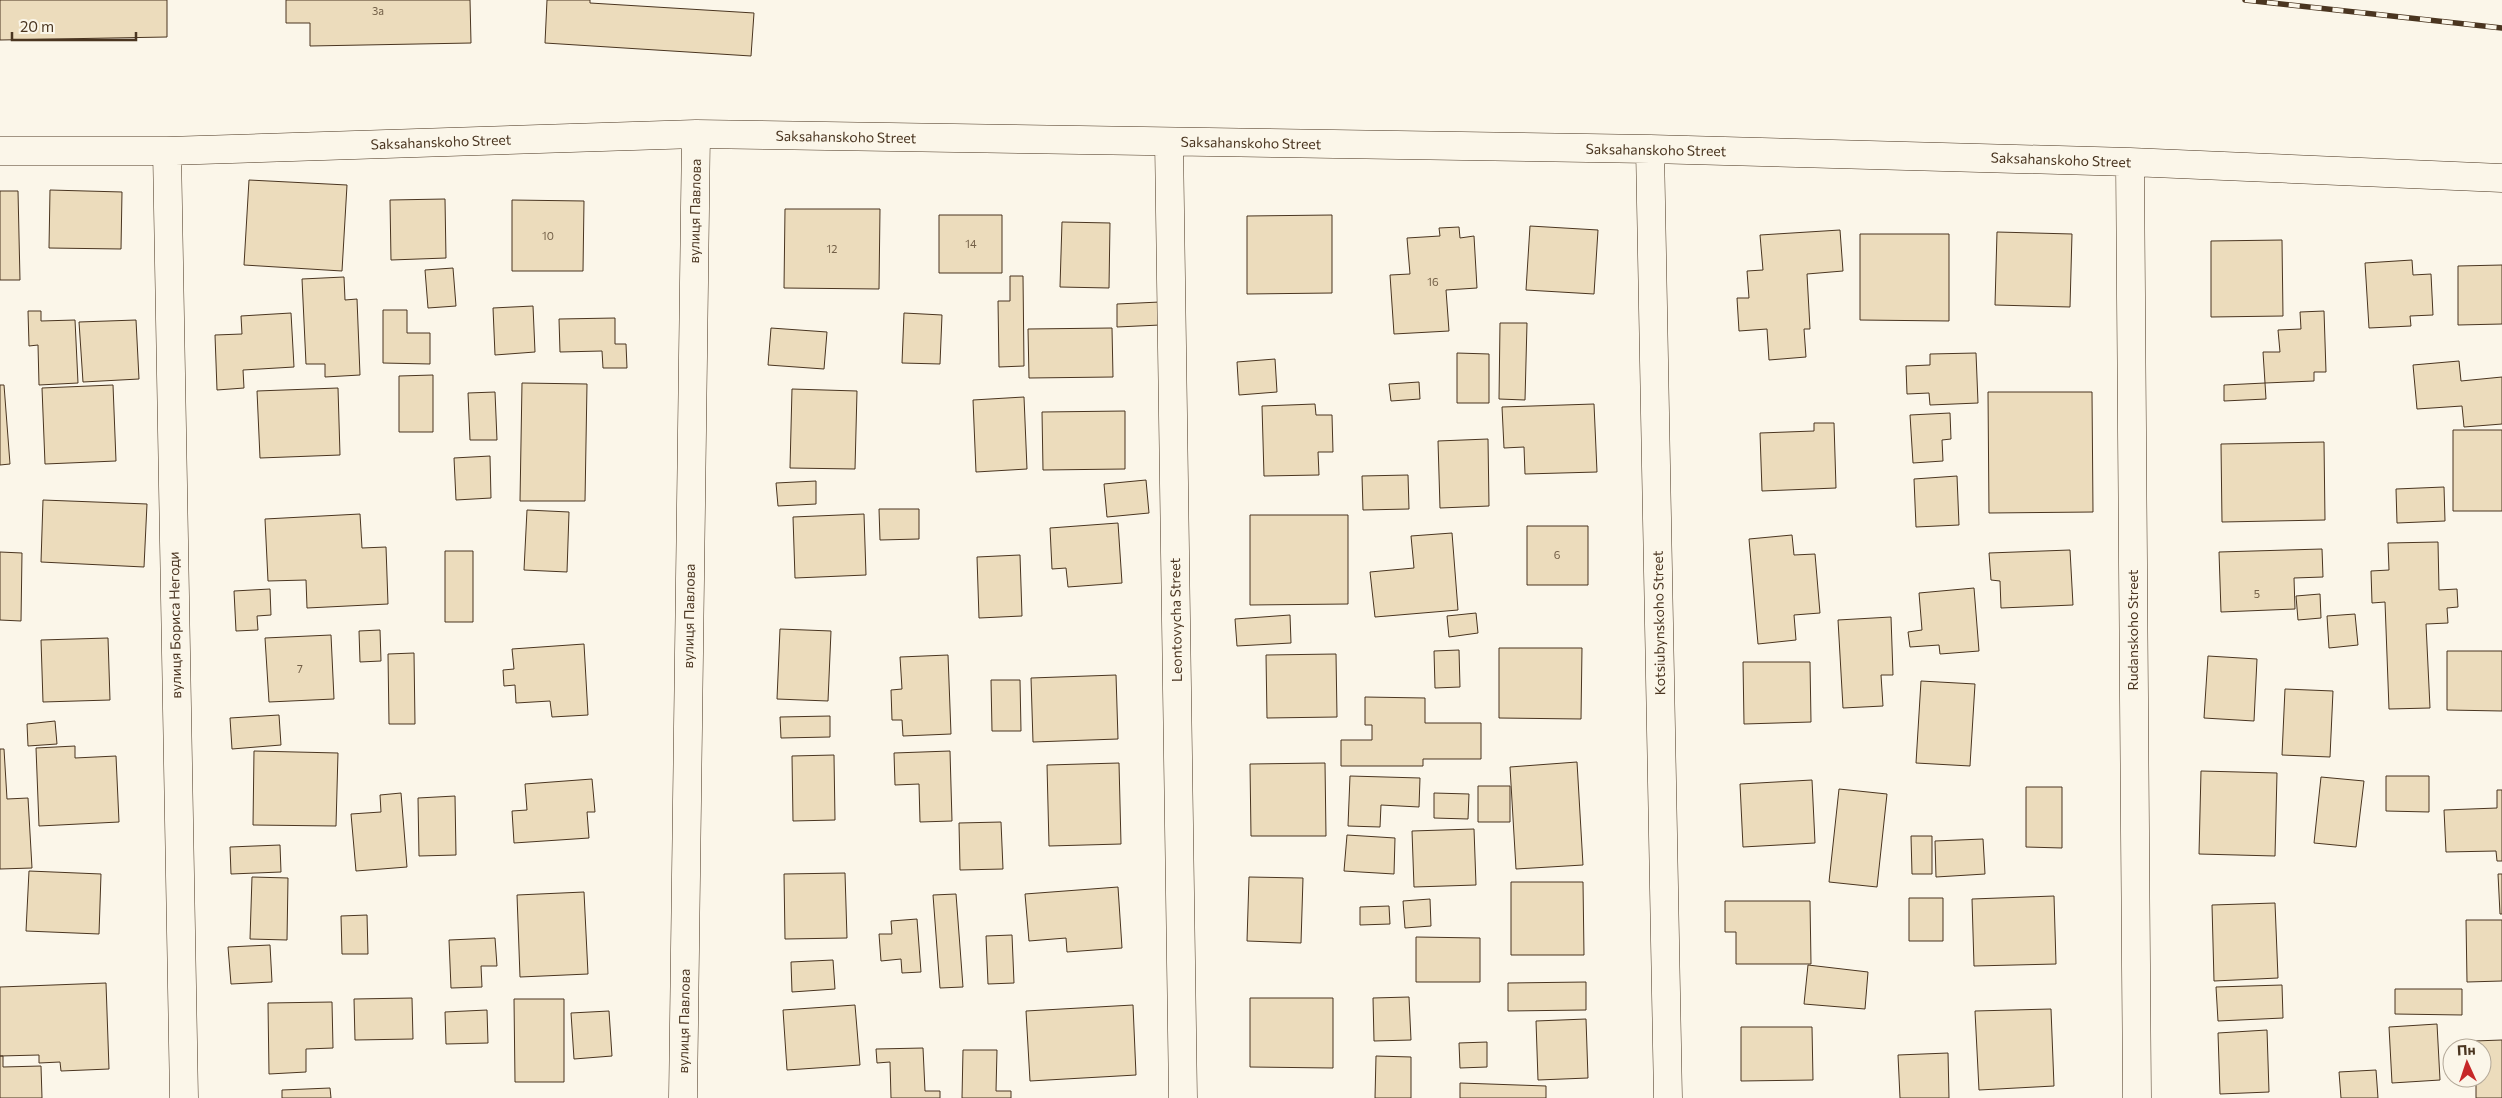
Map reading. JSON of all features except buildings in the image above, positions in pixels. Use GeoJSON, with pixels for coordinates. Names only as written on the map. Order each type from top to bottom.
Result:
{"type":"FeatureCollection","features":[{"type":"Feature","properties":{"kind":"street","name":"Saksahanskoho Street"},"geometry":{"type":"LineString","coordinates":[[0,150],[167,151],[696,134],[1650,149],[2130,162],[2502,178]]}},
{"type":"Feature","properties":{"kind":"street","name":"вулиця Павлова"},"geometry":{"type":"LineString","coordinates":[[683,1098],[696,134]]}},
{"type":"Feature","properties":{"kind":"street","name":"Leontovycha Street"},"geometry":{"type":"LineString","coordinates":[[1169,142],[1183,1098]]}},
{"type":"Feature","properties":{"kind":"street","name":"Kotsiubynskoho Street"},"geometry":{"type":"LineString","coordinates":[[1650,149],[1668,1098]]}},
{"type":"Feature","properties":{"kind":"street","name":"вулиця Бориса Негоди"},"geometry":{"type":"LineString","coordinates":[[167,151],[184,1098]]}},
{"type":"Feature","properties":{"kind":"street","name":"Rudanskoho Street"},"geometry":{"type":"LineString","coordinates":[[2130,162],[2137,1098]]}},
{"type":"Feature","properties":{"kind":"railway"},"geometry":{"type":"LineString","coordinates":[[2245,0],[2502,28]]}}]}
